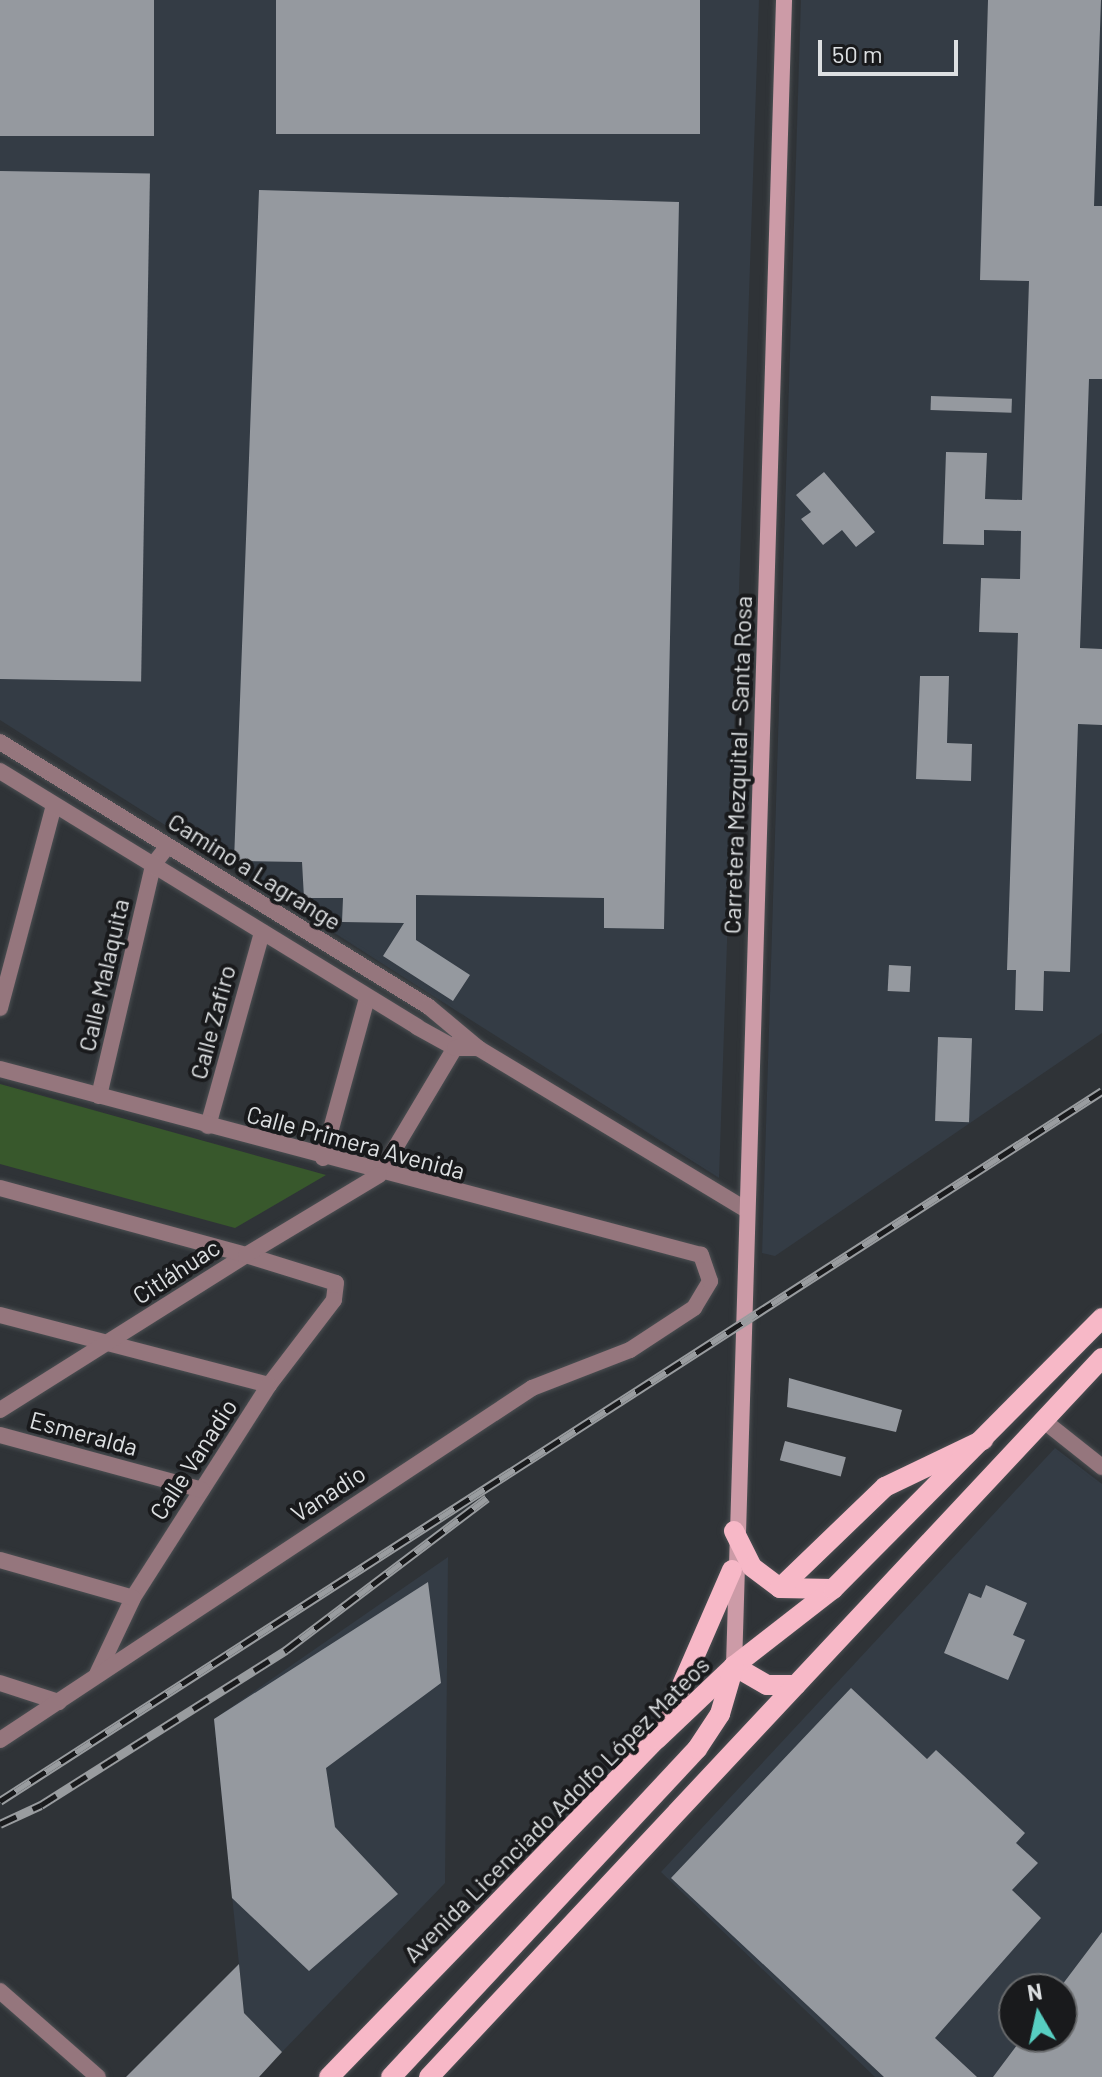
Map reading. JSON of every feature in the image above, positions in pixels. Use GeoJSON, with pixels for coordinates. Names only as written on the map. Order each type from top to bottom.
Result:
{"type":"FeatureCollection","features":[{"type":"Feature","properties":{"kind":"main road","name":"Carretera Mezquital - Santa Rosa"},"geometry":{"type":"LineString","coordinates":[[734,1666],[732,1570],[747,1210],[784,0]]}},
{"type":"Feature","properties":{"kind":"main road","name":"Avenida Licenciado Adolfo López Mateos"},"geometry":{"type":"LineString","coordinates":[[329,2077],[657,1739],[734,1666],[833,1589],[987,1439],[1102,1318]]}},
{"type":"Feature","properties":{"kind":"main road"},"geometry":{"type":"LineString","coordinates":[[429,2077],[1102,1358]]}},
{"type":"Feature","properties":{"kind":"main road"},"geometry":{"type":"LineString","coordinates":[[780,1588],[885,1487],[929,1460],[987,1439]]}},
{"type":"Feature","properties":{"kind":"main road"},"geometry":{"type":"LineString","coordinates":[[734,1531],[752,1567],[780,1588],[833,1589]]}},
{"type":"Feature","properties":{"kind":"main road"},"geometry":{"type":"LineString","coordinates":[[657,1739],[732,1570]]}},
{"type":"Feature","properties":{"kind":"main road"},"geometry":{"type":"LineString","coordinates":[[391,2077],[697,1749],[720,1714],[734,1666],[756,1682],[796,1685]]}},
{"type":"Feature","properties":{"kind":"street","name":"Camino a Lagrange"},"geometry":{"type":"LineString","coordinates":[[0,742],[465,1031],[478,1048],[747,1210]]}},
{"type":"Feature","properties":{"kind":"street","name":"Camino a Lagrange"},"geometry":{"type":"LineString","coordinates":[[0,771],[367,998],[455,1048],[478,1048]]}},
{"type":"Feature","properties":{"kind":"street"},"geometry":{"type":"LineString","coordinates":[[0,1008],[54,805]]}},
{"type":"Feature","properties":{"kind":"street"},"geometry":{"type":"LineString","coordinates":[[153,865],[168,846]]}},
{"type":"Feature","properties":{"kind":"street","name":"Calle Malaquita"},"geometry":{"type":"LineString","coordinates":[[99,1096],[153,865]]}},
{"type":"Feature","properties":{"kind":"street","name":"Calle Zafiro"},"geometry":{"type":"LineString","coordinates":[[208,1126],[262,932]]}},
{"type":"Feature","properties":{"kind":"street"},"geometry":{"type":"LineString","coordinates":[[323,1158],[367,998]]}},
{"type":"Feature","properties":{"kind":"street"},"geometry":{"type":"LineString","coordinates":[[379,1175],[465,1031]]}},
{"type":"Feature","properties":{"kind":"street","name":"Calle Primera Avenida"},"geometry":{"type":"LineString","coordinates":[[0,1069],[379,1175],[701,1255],[710,1281],[694,1308]]}},
{"type":"Feature","properties":{"kind":"street","name":"Citláhuac"},"geometry":{"type":"LineString","coordinates":[[0,1410],[379,1175]]}},
{"type":"Feature","properties":{"kind":"street"},"geometry":{"type":"LineString","coordinates":[[0,1188],[246,1255]]}},
{"type":"Feature","properties":{"kind":"street","name":"Calle Vanadio"},"geometry":{"type":"LineString","coordinates":[[97,1674],[133,1598],[269,1385],[334,1300],[332,1278],[246,1255]]}},
{"type":"Feature","properties":{"kind":"street","name":"Vanadio"},"geometry":{"type":"LineString","coordinates":[[0,1740],[532,1388],[630,1350],[694,1308]]}},
{"type":"Feature","properties":{"kind":"street"},"geometry":{"type":"LineString","coordinates":[[0,1315],[269,1385]]}},
{"type":"Feature","properties":{"kind":"street"},"geometry":{"type":"LineString","coordinates":[[1044,1421],[1102,1467]]}},
{"type":"Feature","properties":{"kind":"street","name":"Esmeralda"},"geometry":{"type":"LineString","coordinates":[[0,1435],[202,1490]]}},
{"type":"Feature","properties":{"kind":"street"},"geometry":{"type":"LineString","coordinates":[[0,1560],[133,1598]]}},
{"type":"Feature","properties":{"kind":"street"},"geometry":{"type":"LineString","coordinates":[[0,1683],[59,1702]]}},
{"type":"Feature","properties":{"kind":"street"},"geometry":{"type":"LineString","coordinates":[[0,1991],[98,2077]]}},
{"type":"Feature","properties":{"kind":"shaded area"},"geometry":{"type":"Polygon","coordinates":[[[0,0],[759,0],[719,1178],[0,720],[0,0]]]}},
{"type":"Feature","properties":{"kind":"shaded area"},"geometry":{"type":"Polygon","coordinates":[[[801,0],[1102,0],[1102,1033],[775,1256],[762,1253],[801,0]]]}},
{"type":"Feature","properties":{"kind":"shaded area"},"geometry":{"type":"Polygon","coordinates":[[[1055,1448],[1102,1484],[1102,2077],[875,2077],[661,1872],[1055,1448]]]}},
{"type":"Feature","properties":{"kind":"shaded area"},"geometry":{"type":"Polygon","coordinates":[[[448,1557],[445,1883],[282,2052],[244,2013],[214,1719],[448,1557]]]}},
{"type":"Feature","properties":{"kind":"green space"},"geometry":{"type":"Polygon","coordinates":[[[0,1084],[326,1175],[235,1228],[0,1164],[0,1084]]]}},
{"type":"Feature","properties":{"kind":"building"},"geometry":{"type":"Polygon","coordinates":[[[0,0],[154,0],[154,136],[0,136],[0,0]]]}},
{"type":"Feature","properties":{"kind":"building"},"geometry":{"type":"Polygon","coordinates":[[[276,0],[700,0],[700,134],[276,134],[276,0]]]}},
{"type":"Feature","properties":{"kind":"building"},"geometry":{"type":"Polygon","coordinates":[[[988,0],[1101,0],[1094,206],[1102,206],[1102,379],[1089,379],[1080,648],[1102,649],[1102,725],[1078,724],[1070,972],[1044,971],[1043,1011],[1015,1010],[1016,970],[1007,970],[1018,633],[979,632],[981,578],[1020,579],[1021,531],[984,530],[984,545],[943,544],[946,452],[987,453],[985,499],[1022,500],[1029,281],[980,280],[988,0]]]}},
{"type":"Feature","properties":{"kind":"building"},"geometry":{"type":"Polygon","coordinates":[[[0,171],[150,174],[141,682],[0,679],[0,171]]]}},
{"type":"Feature","properties":{"kind":"building"},"geometry":{"type":"Polygon","coordinates":[[[259,190],[679,202],[664,929],[604,928],[604,898],[416,895],[416,940],[470,975],[453,1001],[383,956],[404,923],[342,922],[343,898],[304,898],[302,862],[234,861],[259,190]]]}},
{"type":"Feature","properties":{"kind":"building"},"geometry":{"type":"Polygon","coordinates":[[[931,396],[1012,399],[1011,413],[931,410],[931,396]]]}},
{"type":"Feature","properties":{"kind":"building"},"geometry":{"type":"Polygon","coordinates":[[[824,472],[875,532],[856,547],[842,530],[823,545],[801,519],[811,512],[796,495],[824,472]]]}},
{"type":"Feature","properties":{"kind":"building"},"geometry":{"type":"Polygon","coordinates":[[[920,676],[949,676],[947,743],[972,744],[971,781],[916,779],[920,676]]]}},
{"type":"Feature","properties":{"kind":"building"},"geometry":{"type":"Polygon","coordinates":[[[889,965],[911,966],[910,992],[888,991],[889,965]]]}},
{"type":"Feature","properties":{"kind":"building"},"geometry":{"type":"Polygon","coordinates":[[[938,1037],[972,1038],[969,1122],[935,1121],[938,1037]]]}},
{"type":"Feature","properties":{"kind":"building"},"geometry":{"type":"Polygon","coordinates":[[[789,1378],[902,1410],[896,1432],[787,1407],[789,1378]]]}},
{"type":"Feature","properties":{"kind":"building"},"geometry":{"type":"Polygon","coordinates":[[[785,1441],[846,1457],[841,1477],[780,1460],[785,1441]]]}},
{"type":"Feature","properties":{"kind":"building"},"geometry":{"type":"Polygon","coordinates":[[[428,1582],[441,1683],[326,1768],[335,1827],[398,1894],[309,1971],[232,1898],[214,1719],[428,1582]]]}},
{"type":"Feature","properties":{"kind":"building"},"geometry":{"type":"Polygon","coordinates":[[[986,1585],[1027,1603],[1013,1635],[1025,1640],[1008,1680],[944,1653],[969,1593],[981,1598],[986,1585]]]}},
{"type":"Feature","properties":{"kind":"building"},"geometry":{"type":"Polygon","coordinates":[[[851,1688],[927,1759],[936,1750],[1025,1833],[1016,1843],[1038,1863],[1012,1890],[1041,1918],[935,2038],[977,2077],[884,2077],[671,1878],[851,1688]]]}},
{"type":"Feature","properties":{"kind":"building"},"geometry":{"type":"Polygon","coordinates":[[[1102,1932],[1102,2077],[993,2077],[1011,2053],[1078,2053],[1078,1973],[1071,1973],[1102,1932]]]}},
{"type":"Feature","properties":{"kind":"building"},"geometry":{"type":"Polygon","coordinates":[[[239,1964],[244,2013],[282,2052],[259,2077],[126,2077],[239,1964]]]}},
{"type":"Feature","properties":{"kind":"railway"},"geometry":{"type":"LineString","coordinates":[[0,1801],[1102,1091]]}},
{"type":"Feature","properties":{"kind":"railway"},"geometry":{"type":"LineString","coordinates":[[0,1824],[41,1805],[286,1650],[487,1498]]}}]}
